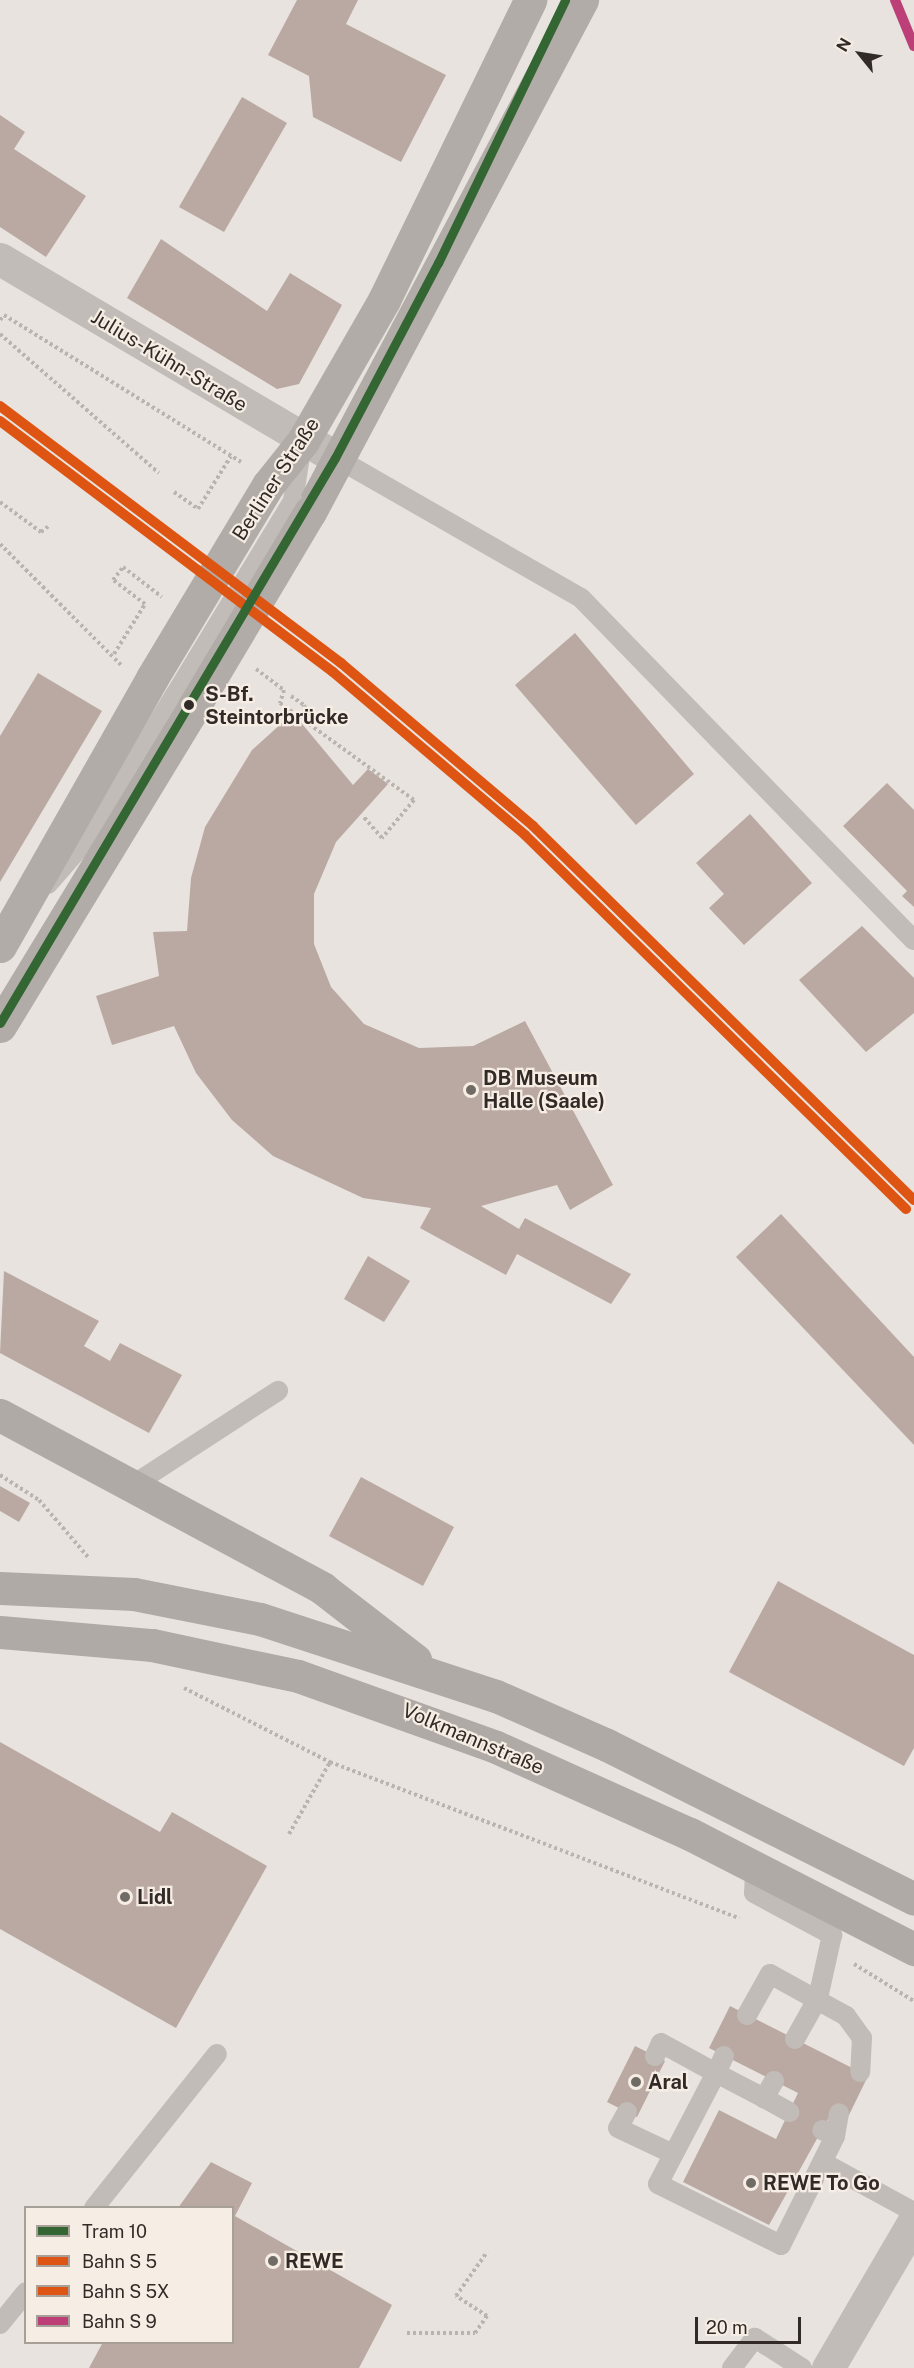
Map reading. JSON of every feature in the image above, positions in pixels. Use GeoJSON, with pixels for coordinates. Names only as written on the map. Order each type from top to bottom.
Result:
{"type":"FeatureCollection","features":[{"type":"Feature","properties":{"kind":"main road"},"geometry":{"type":"LineString","coordinates":[[0,1415],[322,1588],[430,1672]]}},
{"type":"Feature","properties":{"kind":"main road"},"geometry":{"type":"LineString","coordinates":[[0,1588],[134,1594],[260,1619],[430,1672],[607,1745],[914,1899]]}},
{"type":"Feature","properties":{"kind":"main road","name":"Volkmannstraße"},"geometry":{"type":"LineString","coordinates":[[0,1632],[85,1636],[162,1647],[298,1676],[439,1722],[690,1834],[914,1948]]}},
{"type":"Feature","properties":{"kind":"street","name":"Berliner Straße"},"geometry":{"type":"LineString","coordinates":[[6,935],[161,688],[279,491],[303,441],[384,300],[530,0]]}},
{"type":"Feature","properties":{"kind":"street","name":"Berliner Straße"},"geometry":{"type":"LineString","coordinates":[[0,1026],[161,688],[279,491],[339,460],[582,0]]}},
{"type":"Feature","properties":{"kind":"street","name":"Julius-Kühn-Straße"},"geometry":{"type":"LineString","coordinates":[[0,259],[303,441],[339,460]]}},
{"type":"Feature","properties":{"kind":"street"},"geometry":{"type":"LineString","coordinates":[[828,2368],[914,2221]]}},
{"type":"Feature","properties":{"kind":"lane"},"geometry":{"type":"LineString","coordinates":[[339,460],[581,598],[914,940]]}},
{"type":"Feature","properties":{"kind":"lane"},"geometry":{"type":"LineString","coordinates":[[133,1485],[278,1390]]}},
{"type":"Feature","properties":{"kind":"lane"},"geometry":{"type":"LineString","coordinates":[[755,1869],[754,1893],[832,1935],[818,1998],[795,2039]]}},
{"type":"Feature","properties":{"kind":"lane"},"geometry":{"type":"LineString","coordinates":[[747,2015],[770,1974],[818,1998],[846,2016],[862,2038],[860,2072]]}},
{"type":"Feature","properties":{"kind":"lane"},"geometry":{"type":"LineString","coordinates":[[655,2056],[661,2043],[720,2064],[764,2098],[789,2112]]}},
{"type":"Feature","properties":{"kind":"lane"},"geometry":{"type":"LineString","coordinates":[[96,2206],[217,2054]]}},
{"type":"Feature","properties":{"kind":"lane"},"geometry":{"type":"LineString","coordinates":[[720,2064],[658,2184],[781,2245],[824,2163],[829,2133],[840,2113]]}},
{"type":"Feature","properties":{"kind":"lane"},"geometry":{"type":"LineString","coordinates":[[764,2098],[774,2080]]}},
{"type":"Feature","properties":{"kind":"lane"},"geometry":{"type":"LineString","coordinates":[[627,2112],[618,2128],[673,2154]]}},
{"type":"Feature","properties":{"kind":"lane"},"geometry":{"type":"LineString","coordinates":[[824,2163],[914,2212]]}},
{"type":"Feature","properties":{"kind":"lane"},"geometry":{"type":"LineString","coordinates":[[0,2324],[24,2294]]}},
{"type":"Feature","properties":{"kind":"lane"},"geometry":{"type":"LineString","coordinates":[[732,2368],[755,2338],[802,2368]]}},
{"type":"Feature","properties":{"kind":"path"},"geometry":{"type":"LineString","coordinates":[[0,320],[4,315],[231,456],[279,491]]}},
{"type":"Feature","properties":{"kind":"path"},"geometry":{"type":"LineString","coordinates":[[0,334],[159,473]]}},
{"type":"Feature","properties":{"kind":"path"},"geometry":{"type":"LineString","coordinates":[[174,492],[198,509],[231,456]]}},
{"type":"Feature","properties":{"kind":"path"},"geometry":{"type":"LineString","coordinates":[[0,502],[41,532],[50,525]]}},
{"type":"Feature","properties":{"kind":"path"},"geometry":{"type":"LineString","coordinates":[[0,544],[114,654],[161,688]]}},
{"type":"Feature","properties":{"kind":"path"},"geometry":{"type":"LineString","coordinates":[[114,654],[145,604],[122,587]]}},
{"type":"Feature","properties":{"kind":"path"},"geometry":{"type":"LineString","coordinates":[[291,696],[304,705],[310,723]]}},
{"type":"Feature","properties":{"kind":"path"},"geometry":{"type":"LineString","coordinates":[[280,702],[414,800],[382,838],[362,816]]}},
{"type":"Feature","properties":{"kind":"path"},"geometry":{"type":"LineString","coordinates":[[0,1475],[39,1500],[93,1564]]}},
{"type":"Feature","properties":{"kind":"path"},"geometry":{"type":"LineString","coordinates":[[176,1682],[199,1700],[330,1762],[748,1921]]}},
{"type":"Feature","properties":{"kind":"path"},"geometry":{"type":"LineString","coordinates":[[289,1834],[330,1762]]}},
{"type":"Feature","properties":{"kind":"path"},"geometry":{"type":"LineString","coordinates":[[407,2332],[475,2333],[487,2316],[456,2296],[487,2252]]}},
{"type":"Feature","properties":{"kind":"building"},"geometry":{"type":"Polygon","coordinates":[[[297,0],[358,0],[346,24],[446,75],[401,162],[313,117],[309,76],[268,55],[297,0]]]}},
{"type":"Feature","properties":{"kind":"building"},"geometry":{"type":"Polygon","coordinates":[[[242,97],[287,123],[224,232],[179,207],[242,97]]]}},
{"type":"Feature","properties":{"kind":"building"},"geometry":{"type":"Polygon","coordinates":[[[0,115],[25,132],[14,149],[86,196],[46,257],[0,227],[0,115]]]}},
{"type":"Feature","properties":{"kind":"building"},"geometry":{"type":"Polygon","coordinates":[[[161,239],[267,311],[290,273],[342,305],[299,384],[277,389],[127,298],[161,239]]]}},
{"type":"Feature","properties":{"kind":"building"},"geometry":{"type":"Polygon","coordinates":[[[575,633],[694,774],[636,825],[515,685],[575,633]]]}},
{"type":"Feature","properties":{"kind":"building"},"geometry":{"type":"Polygon","coordinates":[[[38,673],[102,711],[0,882],[0,736],[38,673]]]}},
{"type":"Feature","properties":{"kind":"building"},"geometry":{"type":"Polygon","coordinates":[[[293,713],[353,785],[368,769],[388,784],[336,842],[314,894],[314,944],[331,987],[364,1024],[419,1048],[473,1046],[525,1021],[613,1185],[570,1210],[557,1185],[481,1206],[519,1229],[525,1218],[631,1274],[611,1304],[517,1254],[506,1275],[420,1228],[431,1208],[363,1198],[273,1156],[232,1120],[196,1073],[174,1026],[112,1045],[96,996],[159,976],[153,932],[187,931],[191,878],[205,827],[252,750],[293,713]]]}},
{"type":"Feature","properties":{"kind":"building"},"geometry":{"type":"Polygon","coordinates":[[[887,783],[914,810],[914,907],[902,896],[907,891],[843,826],[887,783]]]}},
{"type":"Feature","properties":{"kind":"building"},"geometry":{"type":"Polygon","coordinates":[[[750,814],[812,883],[744,945],[709,908],[724,894],[696,863],[750,814]]]}},
{"type":"Feature","properties":{"kind":"building"},"geometry":{"type":"Polygon","coordinates":[[[862,926],[914,978],[914,1013],[866,1052],[799,980],[862,926]]]}},
{"type":"Feature","properties":{"kind":"building"},"geometry":{"type":"Polygon","coordinates":[[[781,1214],[914,1357],[914,1445],[736,1257],[781,1214]]]}},
{"type":"Feature","properties":{"kind":"building"},"geometry":{"type":"Polygon","coordinates":[[[368,1256],[410,1281],[384,1322],[344,1299],[368,1256]]]}},
{"type":"Feature","properties":{"kind":"building"},"geometry":{"type":"Polygon","coordinates":[[[4,1271],[99,1321],[84,1346],[110,1361],[120,1343],[182,1375],[149,1433],[0,1353],[4,1271]]]}},
{"type":"Feature","properties":{"kind":"building"},"geometry":{"type":"Polygon","coordinates":[[[361,1477],[454,1527],[423,1586],[329,1536],[361,1477]]]}},
{"type":"Feature","properties":{"kind":"building"},"geometry":{"type":"Polygon","coordinates":[[[0,1486],[30,1503],[19,1522],[0,1511],[0,1486]]]}},
{"type":"Feature","properties":{"kind":"building"},"geometry":{"type":"Polygon","coordinates":[[[778,1581],[914,1655],[914,1748],[904,1766],[729,1672],[778,1581]]]}},
{"type":"Feature","properties":{"kind":"building","name":"Lidl"},"geometry":{"type":"Polygon","coordinates":[[[0,1742],[160,1832],[172,1812],[267,1866],[176,2028],[0,1929],[0,1742]]]}},
{"type":"Feature","properties":{"kind":"building"},"geometry":{"type":"Polygon","coordinates":[[[730,2006],[868,2076],[848,2117],[833,2110],[769,2225],[683,2182],[719,2110],[776,2139],[798,2093],[709,2048],[730,2006]]]}},
{"type":"Feature","properties":{"kind":"building","name":"Aral"},"geometry":{"type":"Polygon","coordinates":[[[635,2046],[665,2061],[637,2117],[607,2102],[635,2046]]]}},
{"type":"Feature","properties":{"kind":"building","name":"REWE"},"geometry":{"type":"Polygon","coordinates":[[[211,2162],[252,2183],[235,2216],[392,2305],[359,2368],[89,2368],[102,2344],[234,2344],[234,2206],[179,2206],[211,2162]]]}},
{"type":"Feature","properties":{"kind":"tram line","name":"10"},"geometry":{"type":"LineString","coordinates":[[0,1023],[335,458],[438,263],[565,0]]}},
{"type":"Feature","properties":{"kind":"transit line"},"geometry":{"type":"LineString","coordinates":[[895,0],[914,46]]}},
{"type":"Feature","properties":{"kind":"transit line"},"geometry":{"type":"LineString","coordinates":[[0,406],[341,663],[533,826],[914,1200]]}},
{"type":"Feature","properties":{"kind":"transit line"},"geometry":{"type":"LineString","coordinates":[[0,421],[333,672],[525,835],[906,1209]]}},
{"type":"Feature","properties":{"kind":"place","name":"S-Bf. Steintorbrücke"},"geometry":{"type":"Point","coordinates":[189,705]}},
{"type":"Feature","properties":{"kind":"place","name":"DB Museum Halle (Saale)"},"geometry":{"type":"Point","coordinates":[471,1090]}},
{"type":"Feature","properties":{"kind":"place","name":"Lidl"},"geometry":{"type":"Point","coordinates":[125,1897]}},
{"type":"Feature","properties":{"kind":"place","name":"Aral"},"geometry":{"type":"Point","coordinates":[636,2082]}},
{"type":"Feature","properties":{"kind":"place","name":"REWE To Go"},"geometry":{"type":"Point","coordinates":[751,2183]}},
{"type":"Feature","properties":{"kind":"place","name":"REWE"},"geometry":{"type":"Point","coordinates":[273,2261]}}]}
